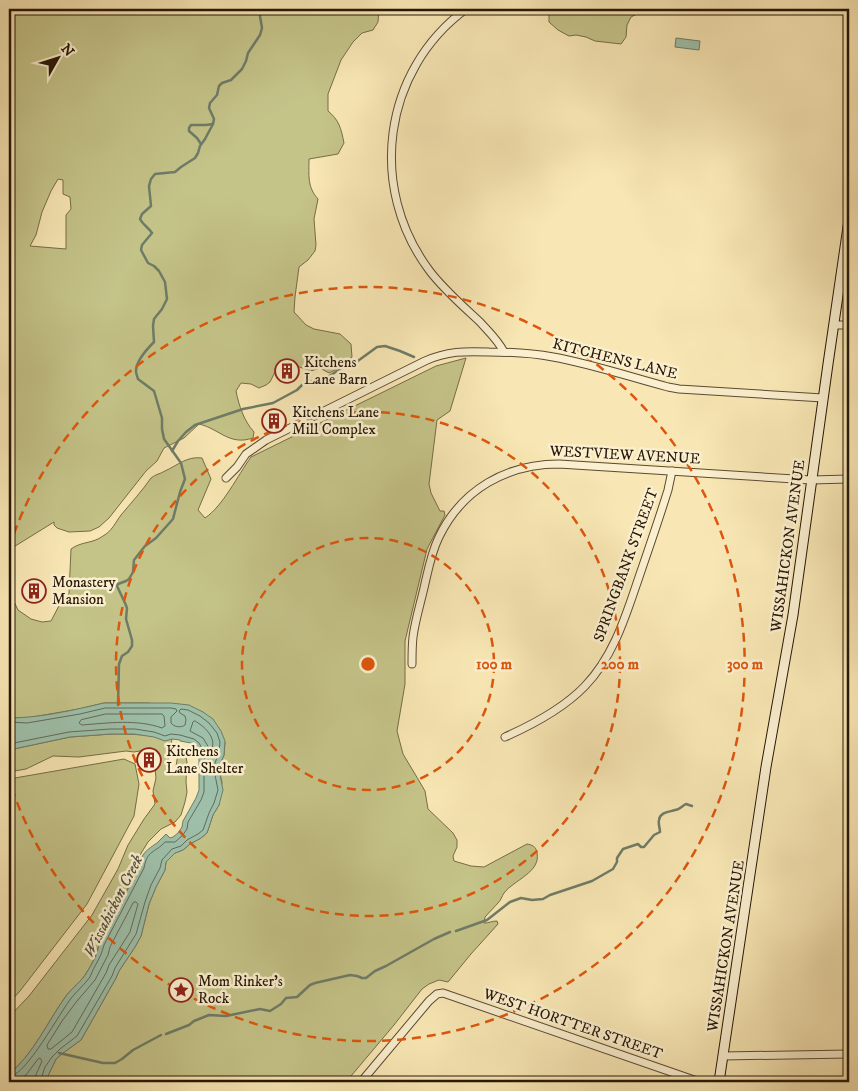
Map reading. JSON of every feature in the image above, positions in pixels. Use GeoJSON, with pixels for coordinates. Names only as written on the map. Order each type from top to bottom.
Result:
{"type":"FeatureCollection","features":[{"type":"Feature","properties":{"kind":"street"},"geometry":{"type":"LineString","coordinates":[[466,9],[432,40],[418,61],[403,90],[393,126],[391,173],[397,205],[406,232],[418,253],[436,279],[494,337],[504,352]]}},
{"type":"Feature","properties":{"kind":"street","name":"WISSAHICKON AVENUE"},"geometry":{"type":"LineString","coordinates":[[719,1082],[766,767],[793,615],[849,220]]}},
{"type":"Feature","properties":{"kind":"street"},"geometry":{"type":"LineString","coordinates":[[834,325],[849,325]]}},
{"type":"Feature","properties":{"kind":"street","name":"KITCHENS LANE"},"geometry":{"type":"LineString","coordinates":[[226,478],[246,454],[266,440],[432,358],[455,352],[504,352],[544,356],[679,389],[823,398]]}},
{"type":"Feature","properties":{"kind":"street","name":"WESTVIEW AVENUE"},"geometry":{"type":"LineString","coordinates":[[412,664],[415,626],[434,550],[444,528],[455,511],[474,492],[506,473],[523,467],[560,464],[811,480],[849,479]]}},
{"type":"Feature","properties":{"kind":"street","name":"SPRINGBANK STREET"},"geometry":{"type":"LineString","coordinates":[[505,738],[540,719],[573,696],[589,681],[605,660],[628,610],[668,490],[672,471]]}},
{"type":"Feature","properties":{"kind":"street","name":"WEST HORTTER STREET"},"geometry":{"type":"LineString","coordinates":[[361,1082],[429,1000],[437,994],[443,993],[700,1082]]}},
{"type":"Feature","properties":{"kind":"street"},"geometry":{"type":"LineString","coordinates":[[723,1056],[849,1054]]}},
{"type":"Feature","properties":{"kind":"shaded area"},"geometry":{"type":"Polygon","coordinates":[[[9,9],[379,9],[378,22],[373,30],[362,33],[353,42],[341,60],[328,94],[328,111],[339,125],[344,143],[338,154],[309,159],[310,185],[318,199],[314,219],[316,245],[315,251],[299,267],[295,297],[294,312],[306,325],[314,329],[340,334],[351,344],[352,357],[339,368],[329,373],[320,368],[311,371],[288,363],[276,370],[270,382],[259,388],[251,384],[241,383],[236,391],[237,397],[240,408],[254,432],[253,438],[237,440],[199,424],[184,438],[164,448],[157,461],[146,471],[109,518],[99,527],[90,531],[69,532],[57,528],[54,522],[9,551],[9,9]],[[58,179],[51,191],[42,212],[36,235],[30,246],[66,249],[66,215],[71,209],[70,197],[63,194],[63,180],[58,179]]]}},
{"type":"Feature","properties":{"kind":"shaded area"},"geometry":{"type":"Polygon","coordinates":[[[549,9],[675,9],[675,11],[662,13],[643,11],[631,17],[627,25],[626,37],[621,44],[595,41],[576,35],[569,36],[549,22],[549,9]]]}},
{"type":"Feature","properties":{"kind":"shaded area"},"geometry":{"type":"Polygon","coordinates":[[[466,358],[450,411],[437,420],[429,484],[431,493],[440,511],[444,511],[445,515],[427,549],[405,641],[405,684],[397,731],[403,754],[425,791],[428,809],[453,833],[457,840],[457,847],[453,856],[454,861],[471,866],[484,867],[527,844],[534,846],[536,849],[537,860],[535,865],[531,871],[508,888],[499,902],[485,917],[484,923],[497,921],[498,924],[448,982],[439,980],[422,989],[346,1082],[45,1082],[56,1059],[81,1040],[119,971],[135,947],[141,936],[149,904],[165,870],[166,862],[175,853],[183,850],[207,833],[213,815],[219,805],[222,782],[219,770],[224,755],[225,742],[149,703],[104,703],[27,718],[9,718],[9,594],[18,610],[31,619],[42,622],[51,621],[62,600],[69,594],[71,549],[99,539],[109,532],[151,478],[192,458],[202,458],[211,479],[198,510],[205,518],[218,506],[251,457],[436,366],[466,358]]]}},
{"type":"Feature","properties":{"kind":"shaded area"},"geometry":{"type":"Polygon","coordinates":[[[111,734],[142,735],[172,739],[166,771],[172,775],[175,774],[178,753],[186,757],[187,792],[185,802],[181,815],[175,822],[161,829],[148,842],[140,855],[140,865],[85,975],[66,996],[26,1057],[9,1074],[9,1017],[29,996],[92,915],[118,869],[128,845],[155,804],[153,791],[156,778],[155,769],[158,763],[155,757],[145,750],[126,751],[79,757],[53,756],[26,769],[9,772],[9,750],[70,737],[111,734]]]}},
{"type":"Feature","properties":{"kind":"shaded area"},"geometry":{"type":"Polygon","coordinates":[[[124,759],[135,764],[139,784],[134,816],[87,904],[9,1003],[9,779],[124,759]]]}},
{"type":"Feature","properties":{"kind":"water"},"geometry":{"type":"Polygon","coordinates":[[[676,38],[700,41],[699,50],[675,47],[676,38]]]}},
{"type":"Feature","properties":{"kind":"water"},"geometry":{"type":"Polygon","coordinates":[[[104,703],[171,703],[189,705],[213,719],[225,741],[224,755],[219,770],[223,790],[207,833],[183,850],[175,853],[166,862],[165,870],[149,904],[141,936],[119,971],[81,1040],[56,1059],[45,1082],[9,1082],[9,1074],[26,1057],[66,996],[91,966],[99,944],[140,866],[143,855],[166,834],[170,838],[178,833],[199,790],[199,752],[191,743],[180,740],[172,739],[165,741],[134,734],[111,734],[70,737],[9,750],[9,718],[45,715],[104,703]]]}},
{"type":"Feature","properties":{"kind":"waterway","name":"KITCHENS LANE"},"geometry":{"type":"LineString","coordinates":[[118,705],[119,664],[122,656],[132,646],[132,640],[126,619],[127,608],[117,586],[129,579],[133,572],[134,560],[145,546],[156,538],[173,519],[185,479],[181,463],[164,439],[162,418],[154,391],[138,379],[136,373],[140,359],[154,342],[154,319],[167,299],[165,282],[159,271],[148,263],[141,250],[142,245],[152,233],[140,219],[142,214],[151,206],[149,186],[155,174],[175,172],[195,158],[198,153],[213,124],[214,119],[209,108],[210,103],[217,95],[219,86],[231,80],[242,69],[248,53],[260,35],[262,28],[260,16],[263,9]]}},
{"type":"Feature","properties":{"kind":"waterway","name":"KITCHENS LANE"},"geometry":{"type":"LineString","coordinates":[[201,144],[189,131],[189,128],[191,125],[213,124]]}},
{"type":"Feature","properties":{"kind":"waterway"},"geometry":{"type":"LineString","coordinates":[[172,451],[178,441],[195,425],[243,409],[273,403],[297,390],[302,385],[320,378],[325,379],[343,367],[355,363],[377,347],[385,346],[414,357]]}},
{"type":"Feature","properties":{"kind":"waterway"},"geometry":{"type":"LineString","coordinates":[[456,931],[487,920],[510,902],[521,898],[543,899],[592,881],[613,869],[623,849],[638,844],[644,847],[654,835],[660,832],[659,822],[663,814],[686,804],[692,806]]}},
{"type":"Feature","properties":{"kind":"waterway"},"geometry":{"type":"LineString","coordinates":[[166,1034],[209,1015],[226,1016],[260,1009],[270,1011],[281,1004],[286,998],[297,997],[315,983],[350,975],[366,978],[375,971],[450,932]]}},
{"type":"Feature","properties":{"kind":"waterway"},"geometry":{"type":"LineString","coordinates":[[59,1053],[103,1063],[115,1063],[133,1050],[161,1035]]}},
{"type":"Feature","properties":{"kind":"place","name":"Kitchens Lane Barn"},"geometry":{"type":"Point","coordinates":[287,371]}},
{"type":"Feature","properties":{"kind":"place","name":"Kitchens Lane Mill Complex"},"geometry":{"type":"Point","coordinates":[274,421]}},
{"type":"Feature","properties":{"kind":"place","name":"Monastery Mansion"},"geometry":{"type":"Point","coordinates":[34,591]}},
{"type":"Feature","properties":{"kind":"place","name":"Kitchens Lane Shelter"},"geometry":{"type":"Point","coordinates":[149,760]}},
{"type":"Feature","properties":{"kind":"place","name":"Mom Rinker's Rock"},"geometry":{"type":"Point","coordinates":[181,990]}},
{"type":"Feature","properties":{"kind":"water label","name":"Wissahickon Creek"},"geometry":{"type":"Point","coordinates":[113,906]}}]}
